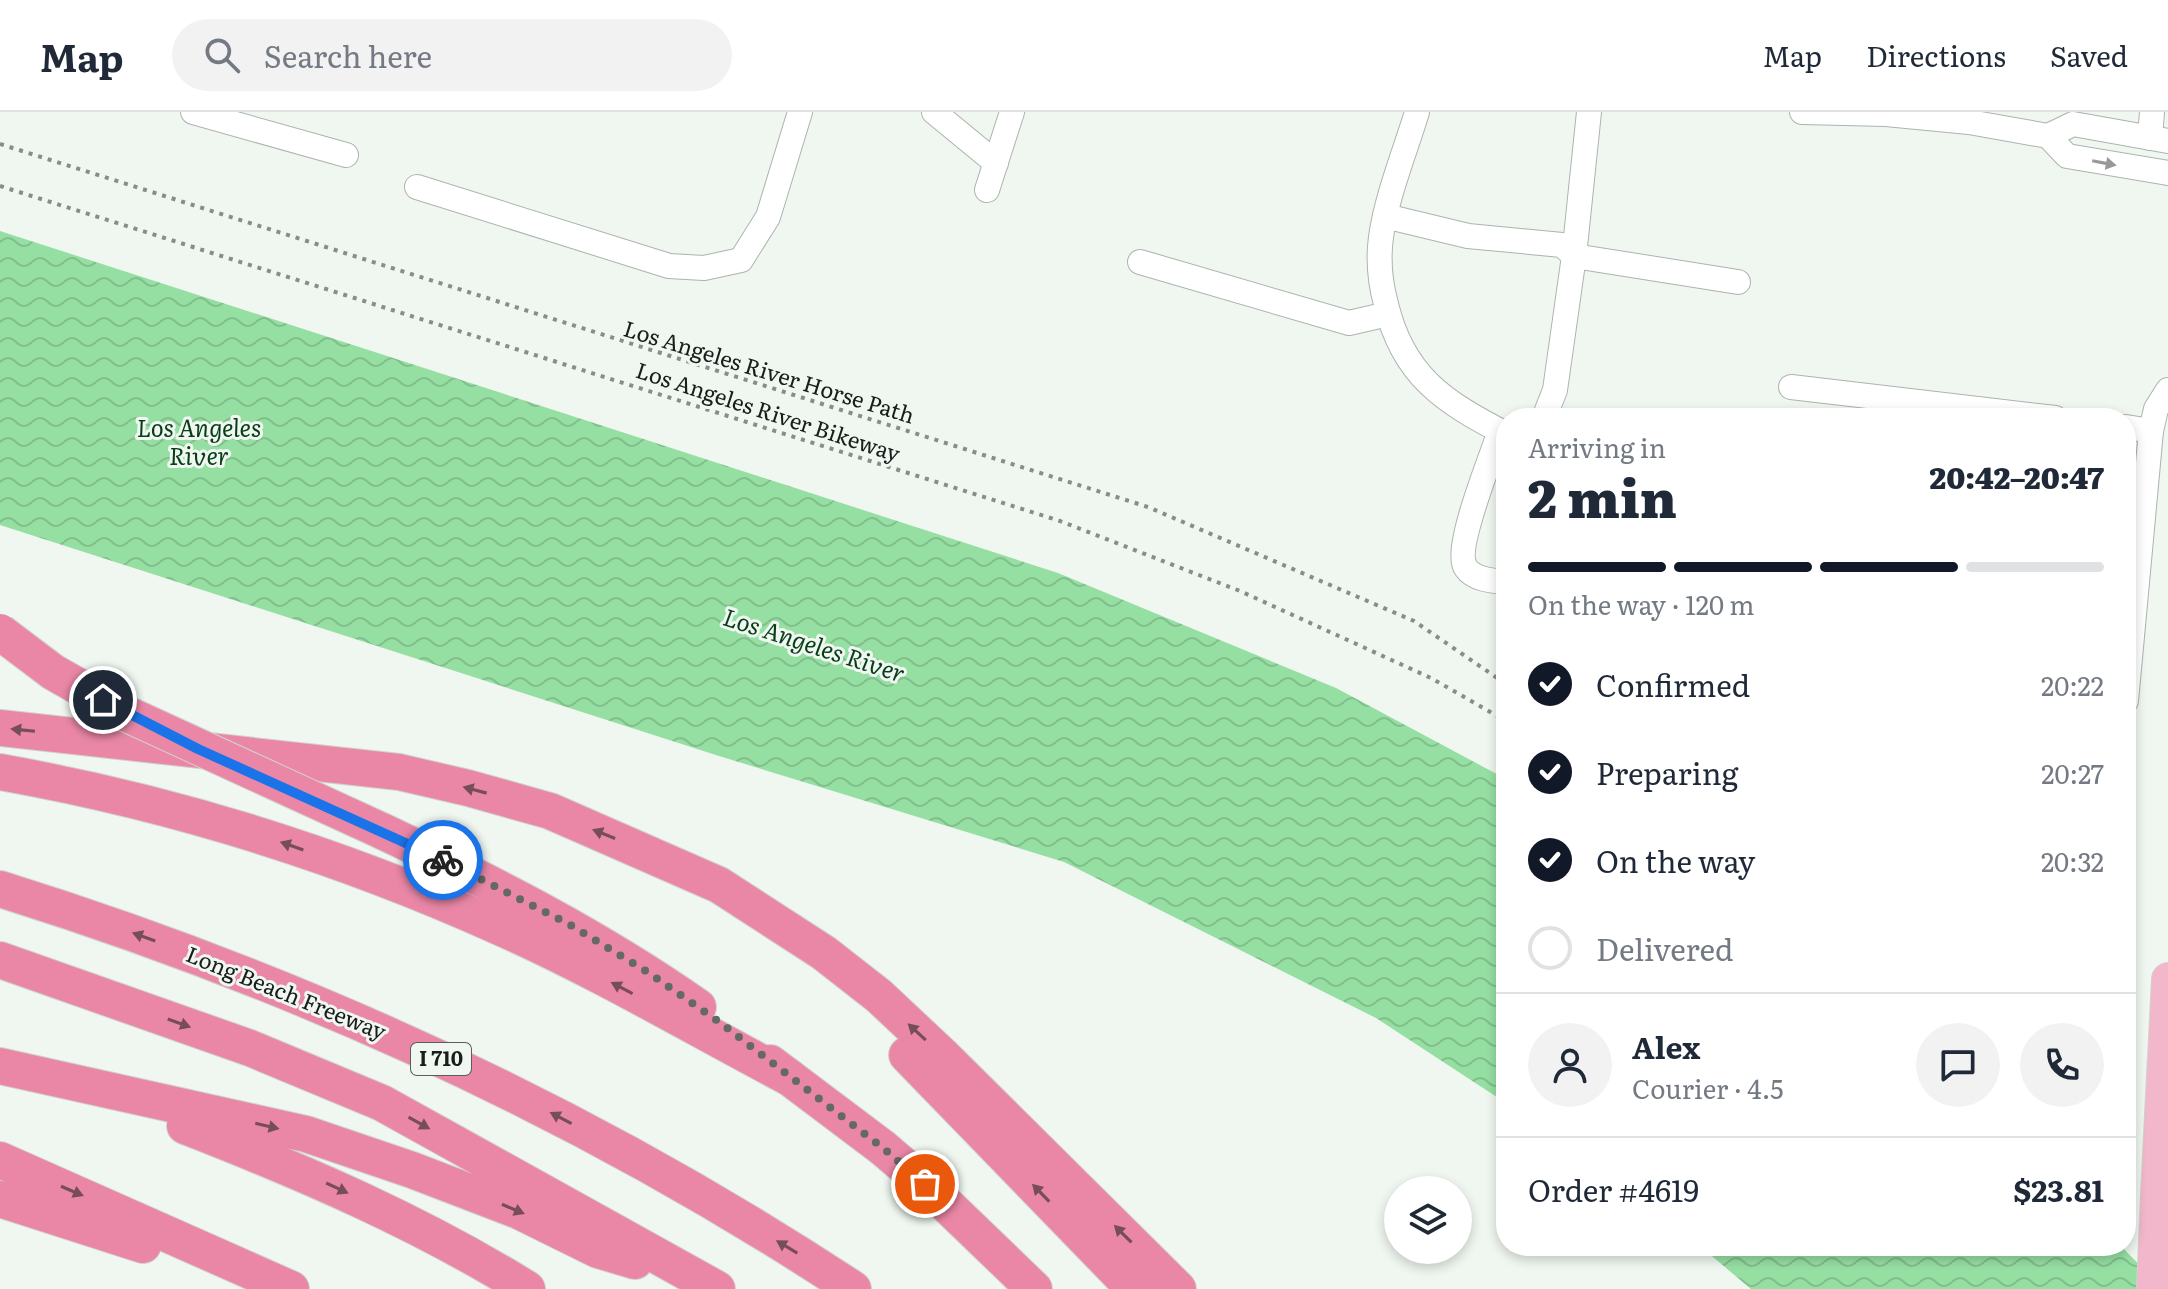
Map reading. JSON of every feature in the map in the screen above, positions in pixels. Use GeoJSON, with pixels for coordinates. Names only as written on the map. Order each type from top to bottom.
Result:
{"type":"FeatureCollection","features":[{"type":"Feature","properties":{"kind":"highway"},"geometry":{"type":"LineString","coordinates":[[0,632],[53,672],[127,714],[382,831],[525,901],[646,971],[718,1021],[904,1166],[1034,1289]]}},
{"type":"Feature","properties":{"kind":"highway"},"geometry":{"type":"LineString","coordinates":[[0,728],[399,772],[550,811],[719,885],[824,953],[879,996],[1178,1289]]}},
{"type":"Feature","properties":{"kind":"highway"},"geometry":{"type":"LineString","coordinates":[[0,772],[159,805],[239,828],[366,872],[505,929],[790,1078]]}},
{"type":"Feature","properties":{"kind":"highway"},"geometry":{"type":"LineString","coordinates":[[658,859],[867,1017],[917,1064],[1134,1289]]}},
{"type":"Feature","properties":{"kind":"highway","name":"Long Beach Freeway"},"geometry":{"type":"LineString","coordinates":[[0,889],[86,916],[237,971],[379,1030],[647,1163],[853,1289]]}},
{"type":"Feature","properties":{"kind":"highway"},"geometry":{"type":"LineString","coordinates":[[0,960],[250,1048],[382,1103],[710,1284]]}},
{"type":"Feature","properties":{"kind":"highway"},"geometry":{"type":"LineString","coordinates":[[0,1067],[334,1143],[519,1211],[598,1250],[710,1284]]}},
{"type":"Feature","properties":{"kind":"highway"},"geometry":{"type":"LineString","coordinates":[[0,1067],[185,1126],[301,1171],[423,1230],[527,1289]]}},
{"type":"Feature","properties":{"kind":"highway"},"geometry":{"type":"LineString","coordinates":[[0,1160],[291,1289]]}},
{"type":"Feature","properties":{"kind":"highway"},"geometry":{"type":"LineString","coordinates":[[0,1199],[273,1289]]}},
{"type":"Feature","properties":{"kind":"main road"},"geometry":{"type":"LineString","coordinates":[[2153,1289],[2168,979]]}},
{"type":"Feature","properties":{"kind":"street"},"geometry":{"type":"LineString","coordinates":[[193,112],[346,155]]}},
{"type":"Feature","properties":{"kind":"street"},"geometry":{"type":"LineString","coordinates":[[417,187],[669,266],[704,268],[741,260],[768,217],[800,112]]}},
{"type":"Feature","properties":{"kind":"street"},"geometry":{"type":"LineString","coordinates":[[934,112],[996,163]]}},
{"type":"Feature","properties":{"kind":"street"},"geometry":{"type":"LineString","coordinates":[[987,190],[1012,112]]}},
{"type":"Feature","properties":{"kind":"street"},"geometry":{"type":"LineString","coordinates":[[1417,112],[1385,216],[1380,260],[1388,314],[1405,356],[1433,389],[1466,413],[1496,429]]}},
{"type":"Feature","properties":{"kind":"street"},"geometry":{"type":"LineString","coordinates":[[1548,408],[1555,390],[1574,256],[1589,112]]}},
{"type":"Feature","properties":{"kind":"street"},"geometry":{"type":"LineString","coordinates":[[1802,112],[1886,113],[1969,122],[2013,120],[2048,136],[2067,156],[2168,173]]}},
{"type":"Feature","properties":{"kind":"street"},"geometry":{"type":"LineString","coordinates":[[2048,136],[2073,124],[2159,140],[2152,112]]}},
{"type":"Feature","properties":{"kind":"street"},"geometry":{"type":"LineString","coordinates":[[1385,216],[1468,236],[1562,245],[1574,256],[1738,282]]}},
{"type":"Feature","properties":{"kind":"street"},"geometry":{"type":"LineString","coordinates":[[1140,262],[1349,323],[1388,314]]}},
{"type":"Feature","properties":{"kind":"street"},"geometry":{"type":"LineString","coordinates":[[1791,387],[1970,408]]}},
{"type":"Feature","properties":{"kind":"street"},"geometry":{"type":"LineString","coordinates":[[2136,496],[2156,409],[2168,390]]}},
{"type":"Feature","properties":{"kind":"street"},"geometry":{"type":"LineString","coordinates":[[2136,429],[2151,431]]}},
{"type":"Feature","properties":{"kind":"street"},"geometry":{"type":"LineString","coordinates":[[1496,452],[1464,537],[1462,560],[1470,573],[1496,581]]}},
{"type":"Feature","properties":{"kind":"path","name":"Los Angeles River Horse Path"},"geometry":{"type":"LineString","coordinates":[[0,144],[1148,507],[1414,621],[1496,677]]}},
{"type":"Feature","properties":{"kind":"path","name":"Los Angeles River Bikeway"},"geometry":{"type":"LineString","coordinates":[[0,186],[1060,521],[1240,591],[1431,678],[1496,715]]}},
{"type":"Feature","properties":{"kind":"water","name":"Los Angeles River"},"geometry":{"type":"Polygon","coordinates":[[[0,231],[1058,573],[1336,688],[1496,774],[1496,1096],[1376,1018],[1064,862],[719,756],[0,525],[0,231]]]}},
{"type":"Feature","properties":{"kind":"water"},"geometry":{"type":"Polygon","coordinates":[[[1712,1256],[2131,1256],[2163,1289],[1751,1289],[1712,1256]]]}},
{"type":"Feature","properties":{"kind":"way so far"},"geometry":{"type":"LineString","coordinates":[[443,860],[567,923],[646,971],[718,1021],[925,1184]]}},
{"type":"Feature","properties":{"kind":"route"},"geometry":{"type":"LineString","coordinates":[[103,700],[198,749],[443,860]]}}]}
